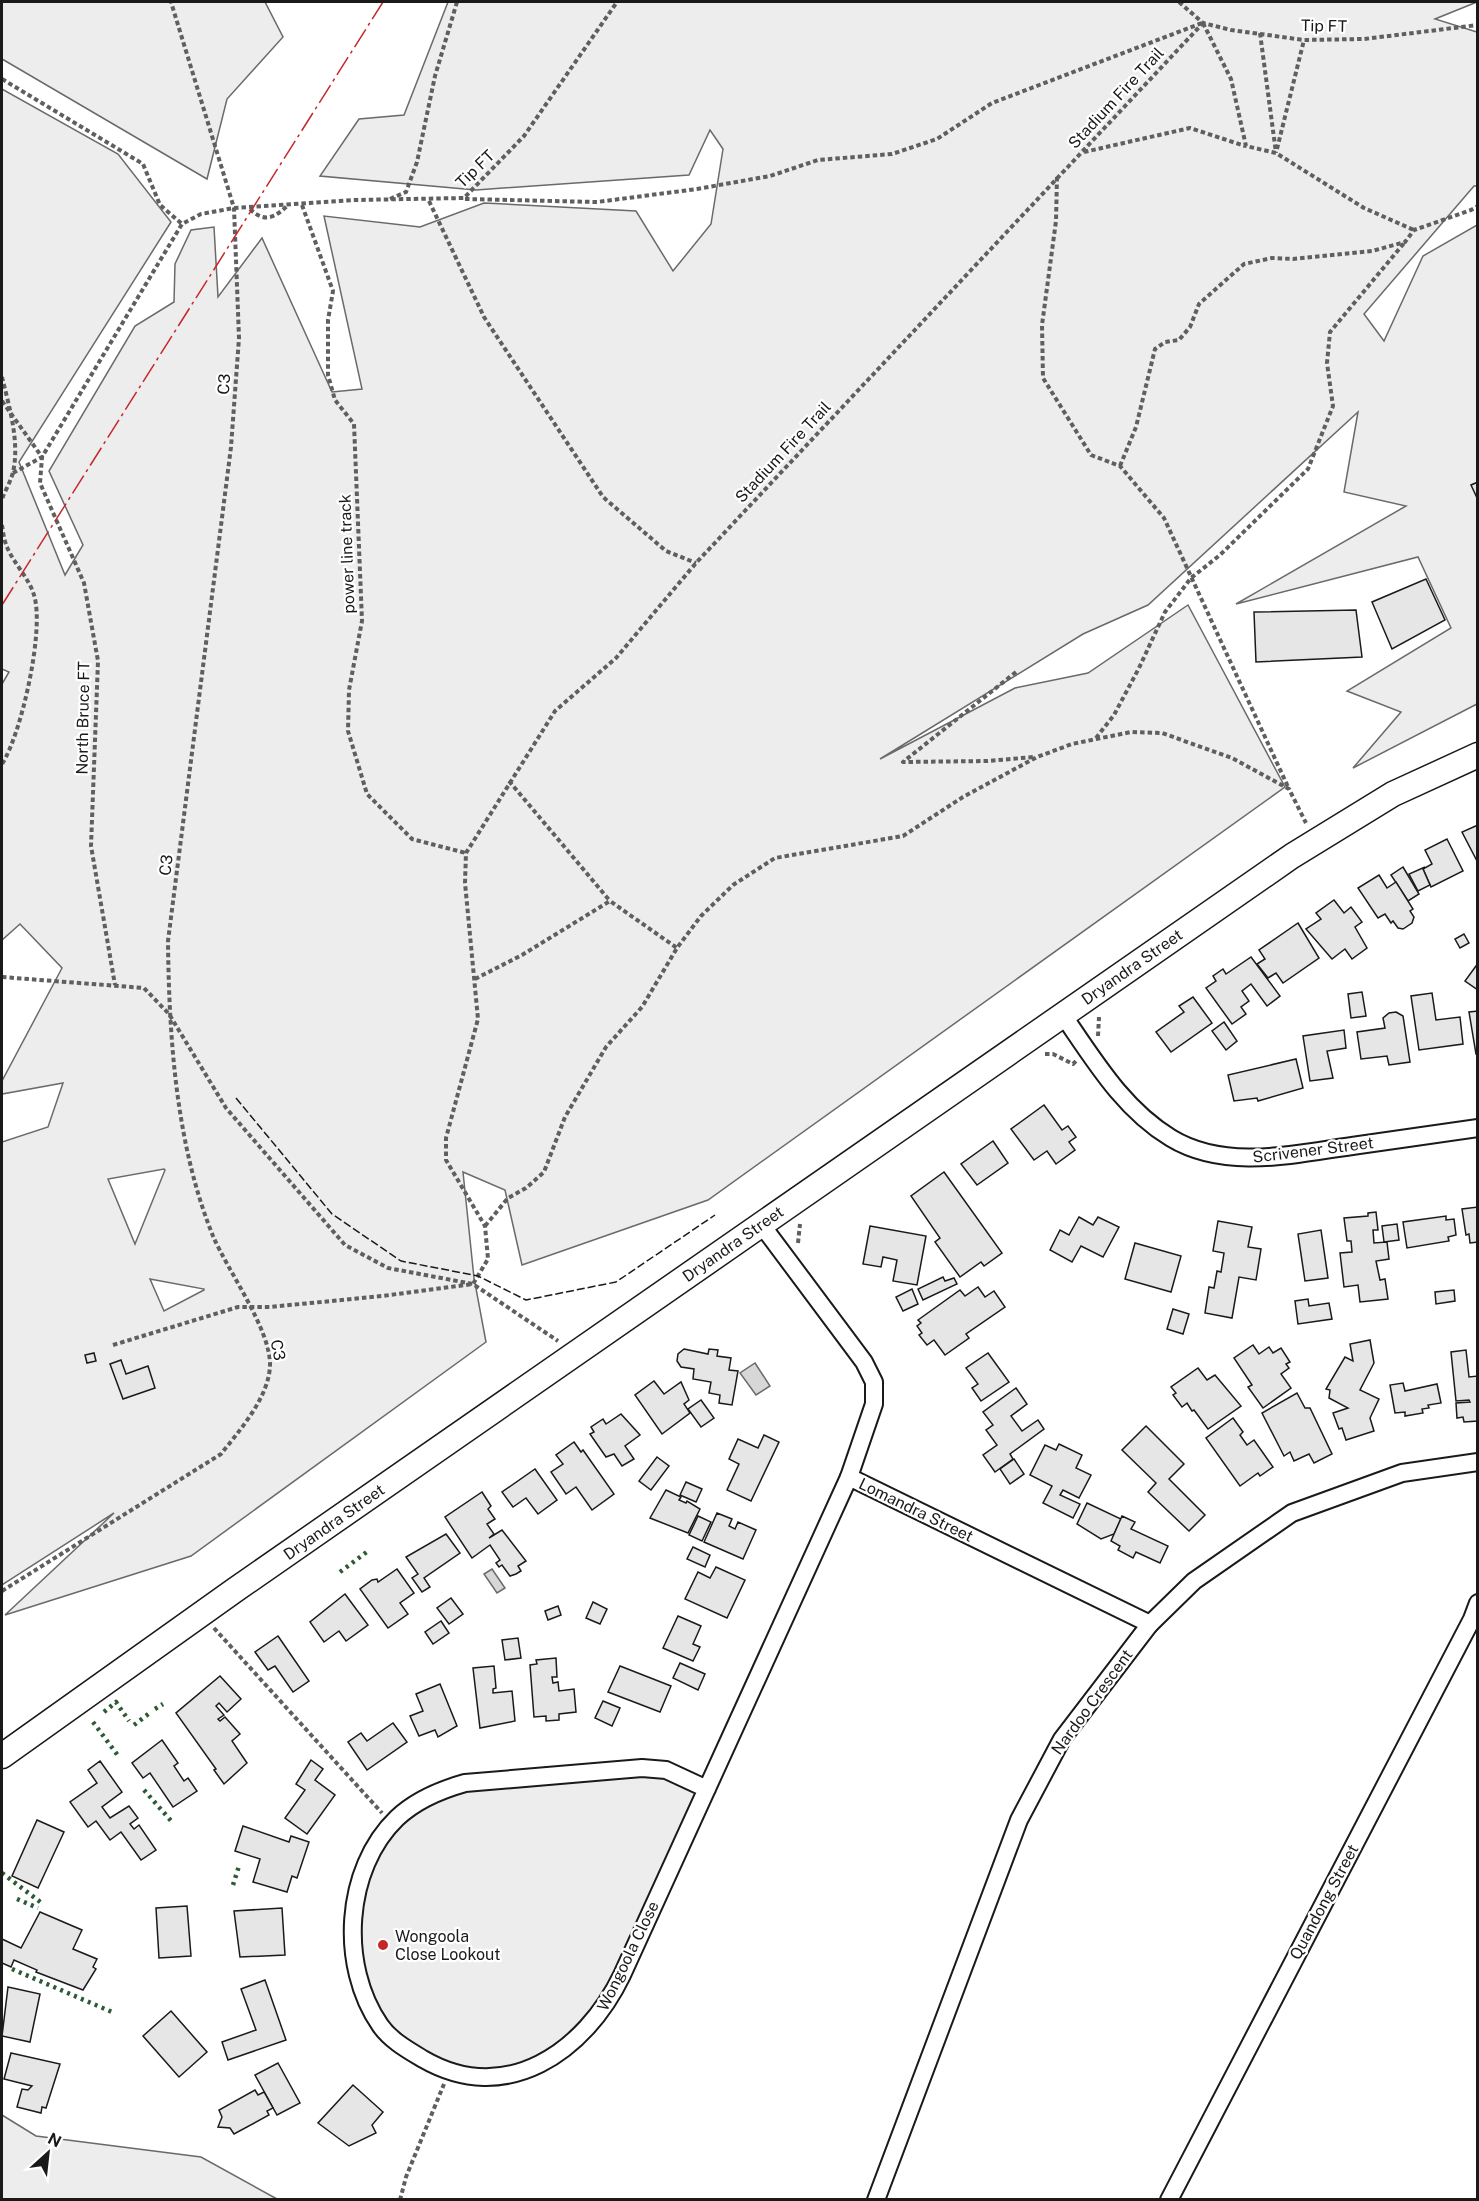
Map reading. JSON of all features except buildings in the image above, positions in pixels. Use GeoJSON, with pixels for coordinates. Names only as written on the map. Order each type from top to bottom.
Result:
{"type":"FeatureCollection","features":[{"type":"Feature","properties":{"kind":"street","name":"Dryandra Street"},"geometry":{"type":"LineString","coordinates":[[2,1756],[761,1224],[1316,841],[1393,794],[1478,755]]}},
{"type":"Feature","properties":{"kind":"street","name":"Scrivener Street"},"geometry":{"type":"LineString","coordinates":[[1063,1015],[1117,1093],[1142,1117],[1172,1139],[1204,1152],[1244,1158],[1283,1156],[1478,1128]]}},
{"type":"Feature","properties":{"kind":"street","name":"Lomandra Street"},"geometry":{"type":"LineString","coordinates":[[761,1224],[846,1341],[864,1362],[874,1382],[874,1404],[849,1477],[1150,1624]]}},
{"type":"Feature","properties":{"kind":"street","name":"Nardoo Crescent"},"geometry":{"type":"LineString","coordinates":[[876,2199],[1019,1820],[1062,1739],[1150,1624],[1194,1581],[1292,1513],[1402,1473],[1478,1462]]}},
{"type":"Feature","properties":{"kind":"street","name":"Wongoola Close"},"geometry":{"type":"LineString","coordinates":[[707,1789],[666,1770],[642,1768],[465,1783],[440,1790],[418,1802],[392,1824],[380,1838],[367,1863],[358,1889],[353,1939],[355,1967],[365,2000],[381,2027],[406,2049],[435,2066],[465,2074],[492,2075],[520,2072],[543,2064],[584,2034],[612,1996],[707,1789],[849,1477]]}},
{"type":"Feature","properties":{"kind":"street","name":"Quandong Street"},"geometry":{"type":"LineString","coordinates":[[1169,2199],[1472,1619],[1478,1603]]}},
{"type":"Feature","properties":{"kind":"path","name":"C3"},"geometry":{"type":"LineString","coordinates":[[2,1590],[220,1454],[238,1432],[268,1379],[269,1352],[213,1236],[186,1155],[169,1014],[168,941],[231,447],[239,338],[234,208],[223,162],[171,2]]}},
{"type":"Feature","properties":{"kind":"path"},"geometry":{"type":"LineString","coordinates":[[389,200],[406,192],[417,162],[435,76],[457,2]]}},
{"type":"Feature","properties":{"kind":"path","name":"Tip FT"},"geometry":{"type":"LineString","coordinates":[[182,224],[201,214],[234,208],[464,198],[524,136],[617,2]]}},
{"type":"Feature","properties":{"kind":"path","name":"Tip FT"},"geometry":{"type":"LineString","coordinates":[[1181,2],[1203,22],[1231,30],[1305,39],[1364,39],[1478,25]]}},
{"type":"Feature","properties":{"kind":"path"},"geometry":{"type":"LineString","coordinates":[[464,198],[597,202],[697,189],[770,176],[818,160],[892,154],[937,139],[992,103],[1203,22],[1231,79],[1246,146]]}},
{"type":"Feature","properties":{"kind":"path","name":"Stadium Fire Trail"},"geometry":{"type":"LineString","coordinates":[[466,853],[509,781],[555,711],[616,658],[696,563],[1203,22]]}},
{"type":"Feature","properties":{"kind":"path"},"geometry":{"type":"LineString","coordinates":[[1260,33],[1276,153]]}},
{"type":"Feature","properties":{"kind":"path"},"geometry":{"type":"LineString","coordinates":[[1276,153],[1305,39]]}},
{"type":"Feature","properties":{"kind":"path"},"geometry":{"type":"LineString","coordinates":[[2,79],[143,164],[160,205],[182,224],[42,457],[13,473]]}},
{"type":"Feature","properties":{"kind":"path"},"geometry":{"type":"LineString","coordinates":[[1083,152],[1190,128],[1276,153],[1364,208],[1414,230]]}},
{"type":"Feature","properties":{"kind":"path"},"geometry":{"type":"LineString","coordinates":[[1057,176],[1056,221],[1042,325],[1043,378],[1091,455],[1120,466],[1164,518],[1289,789],[1316,841]]}},
{"type":"Feature","properties":{"kind":"path"},"geometry":{"type":"LineString","coordinates":[[429,201],[484,317],[603,497],[666,551],[696,563]]}},
{"type":"Feature","properties":{"kind":"path"},"geometry":{"type":"LineString","coordinates":[[249,208],[259,217],[267,218],[277,216],[289,205]]}},
{"type":"Feature","properties":{"kind":"path","name":"power line track"},"geometry":{"type":"LineString","coordinates":[[302,205],[333,291],[328,321],[328,375],[335,400],[354,424],[362,621],[349,690],[348,731],[367,794],[412,839],[466,853]]}},
{"type":"Feature","properties":{"kind":"path"},"geometry":{"type":"LineString","coordinates":[[1096,738],[1124,697],[1165,612],[1191,578],[1220,555],[1308,470],[1333,406],[1327,363],[1330,332],[1414,230],[1478,206]]}},
{"type":"Feature","properties":{"kind":"path"},"geometry":{"type":"LineString","coordinates":[[1120,466],[1136,427],[1155,349],[1165,342],[1179,340],[1190,327],[1199,304],[1244,264],[1272,258],[1293,259],[1372,251],[1405,242]]}},
{"type":"Feature","properties":{"kind":"path"},"geometry":{"type":"LineString","coordinates":[[2,377],[15,449],[13,473],[2,499]]}},
{"type":"Feature","properties":{"kind":"path"},"geometry":{"type":"LineString","coordinates":[[2,401],[42,457]]}},
{"type":"Feature","properties":{"kind":"path","name":"North Bruce FT"},"geometry":{"type":"LineString","coordinates":[[42,457],[40,483],[84,583],[98,661],[91,846],[115,985]]}},
{"type":"Feature","properties":{"kind":"path"},"geometry":{"type":"LineString","coordinates":[[2,525],[7,547],[35,596],[35,646],[24,707],[12,748],[2,764]]}},
{"type":"Feature","properties":{"kind":"path"},"geometry":{"type":"LineString","coordinates":[[1016,672],[903,762],[987,761],[1037,757]]}},
{"type":"Feature","properties":{"kind":"path"},"geometry":{"type":"LineString","coordinates":[[485,1226],[508,1198],[526,1188],[544,1172],[565,1117],[606,1047],[642,1007],[677,948],[701,916],[733,885],[775,858],[903,836],[963,797],[1037,757],[1071,744],[1131,732],[1162,733],[1232,758],[1289,789]]}},
{"type":"Feature","properties":{"kind":"path"},"geometry":{"type":"LineString","coordinates":[[509,781],[610,901],[677,948]]}},
{"type":"Feature","properties":{"kind":"path"},"geometry":{"type":"LineString","coordinates":[[466,853],[465,883],[478,1019],[446,1138],[446,1160],[485,1226],[488,1259],[473,1284]]}},
{"type":"Feature","properties":{"kind":"path"},"geometry":{"type":"LineString","coordinates":[[475,979],[522,955],[610,901]]}},
{"type":"Feature","properties":{"kind":"path"},"geometry":{"type":"LineString","coordinates":[[2,977],[144,988],[169,1014],[226,1108],[345,1245],[388,1268],[473,1284],[576,1353]]}},
{"type":"Feature","properties":{"kind":"path"},"geometry":{"type":"LineString","coordinates":[[113,1345],[170,1326],[248,1306],[270,1307],[473,1284]]}},
{"type":"Feature","properties":{"kind":"path"},"geometry":{"type":"LineString","coordinates":[[211,1625],[392,1824]]}},
{"type":"Feature","properties":{"kind":"path"},"geometry":{"type":"LineString","coordinates":[[400,2199],[406,2177],[450,2070]]}},
{"type":"Feature","properties":{"kind":"shaded area"},"geometry":{"type":"Polygon","coordinates":[[[2,2],[265,2],[283,37],[227,99],[207,179],[2,59],[2,2]]]}},
{"type":"Feature","properties":{"kind":"shaded area"},"geometry":{"type":"Polygon","coordinates":[[[448,2],[1477,2],[1435,19],[1477,32],[1477,186],[1474,186],[1364,314],[1384,341],[1423,256],[1477,225],[1477,704],[1353,768],[1401,712],[1347,691],[1451,628],[1418,557],[1236,604],[1406,506],[1344,492],[1358,412],[1148,605],[1083,634],[880,759],[1015,688],[1088,673],[1188,605],[1285,787],[708,1200],[522,1265],[505,1190],[463,1172],[474,1278],[486,1342],[191,1556],[5,1615],[114,1513],[2,1585],[2,1142],[48,1127],[63,1083],[2,1094],[2,1081],[62,968],[20,924],[2,940],[2,684],[9,672],[2,669],[2,89],[118,154],[171,222],[19,462],[65,575],[83,545],[49,471],[135,326],[174,302],[175,264],[191,230],[214,227],[218,297],[262,238],[332,392],[362,389],[324,216],[420,227],[484,203],[636,211],[673,271],[711,224],[723,149],[710,130],[689,175],[476,190],[320,176],[359,119],[404,115],[448,2]],[[165,1170],[108,1179],[135,1244],[165,1170]],[[150,1279],[164,1311],[204,1290],[204,1289],[150,1279]]]}},
{"type":"Feature","properties":{"kind":"shaded area"},"geometry":{"type":"Polygon","coordinates":[[[755,1363],[770,1386],[756,1395],[740,1373],[755,1363]]]}},
{"type":"Feature","properties":{"kind":"shaded area"},"geometry":{"type":"Polygon","coordinates":[[[492,1569],[505,1588],[497,1593],[484,1574],[492,1569]]]}},
{"type":"Feature","properties":{"kind":"shaded area"},"geometry":{"type":"Polygon","coordinates":[[[642,1768],[707,1789],[622,1975],[565,2050],[492,2075],[406,2049],[365,2000],[353,1939],[380,1838],[440,1790],[642,1768]]]}},
{"type":"Feature","properties":{"kind":"shaded area"},"geometry":{"type":"Polygon","coordinates":[[[2,2115],[36,2136],[201,2157],[277,2199],[2,2199],[2,2115]]]}},
{"type":"Feature","properties":{"kind":"hedge"},"geometry":{"type":"LineString","coordinates":[[340,1572],[368,1551]]}},
{"type":"Feature","properties":{"kind":"hedge"},"geometry":{"type":"LineString","coordinates":[[104,1712],[116,1702],[129,1721]]}},
{"type":"Feature","properties":{"kind":"hedge"},"geometry":{"type":"LineString","coordinates":[[155,1709],[163,1704]]}},
{"type":"Feature","properties":{"kind":"hedge"},"geometry":{"type":"LineString","coordinates":[[134,1725],[151,1712]]}},
{"type":"Feature","properties":{"kind":"hedge"},"geometry":{"type":"LineString","coordinates":[[93,1722],[119,1757]]}},
{"type":"Feature","properties":{"kind":"hedge"},"geometry":{"type":"LineString","coordinates":[[144,1790],[173,1823]]}},
{"type":"Feature","properties":{"kind":"hedge"},"geometry":{"type":"LineString","coordinates":[[233,1885],[239,1866]]}},
{"type":"Feature","properties":{"kind":"hedge"},"geometry":{"type":"LineString","coordinates":[[2,1873],[43,1904]]}},
{"type":"Feature","properties":{"kind":"hedge"},"geometry":{"type":"LineString","coordinates":[[17,1899],[38,1908]]}},
{"type":"Feature","properties":{"kind":"hedge"},"geometry":{"type":"LineString","coordinates":[[12,1969],[112,2012]]}},
{"type":"Feature","properties":{"kind":"fence"},"geometry":{"type":"LineString","coordinates":[[236,1098],[332,1214],[401,1261],[478,1276],[526,1300],[616,1282],[715,1215]]}},
{"type":"Feature","properties":{"kind":"power"},"geometry":{"type":"LineString","coordinates":[[2,605],[383,2]]}},
{"type":"Feature","properties":{"kind":"place","name":"Wongoola Close Lookout"},"geometry":{"type":"Point","coordinates":[383,1945]}}]}
